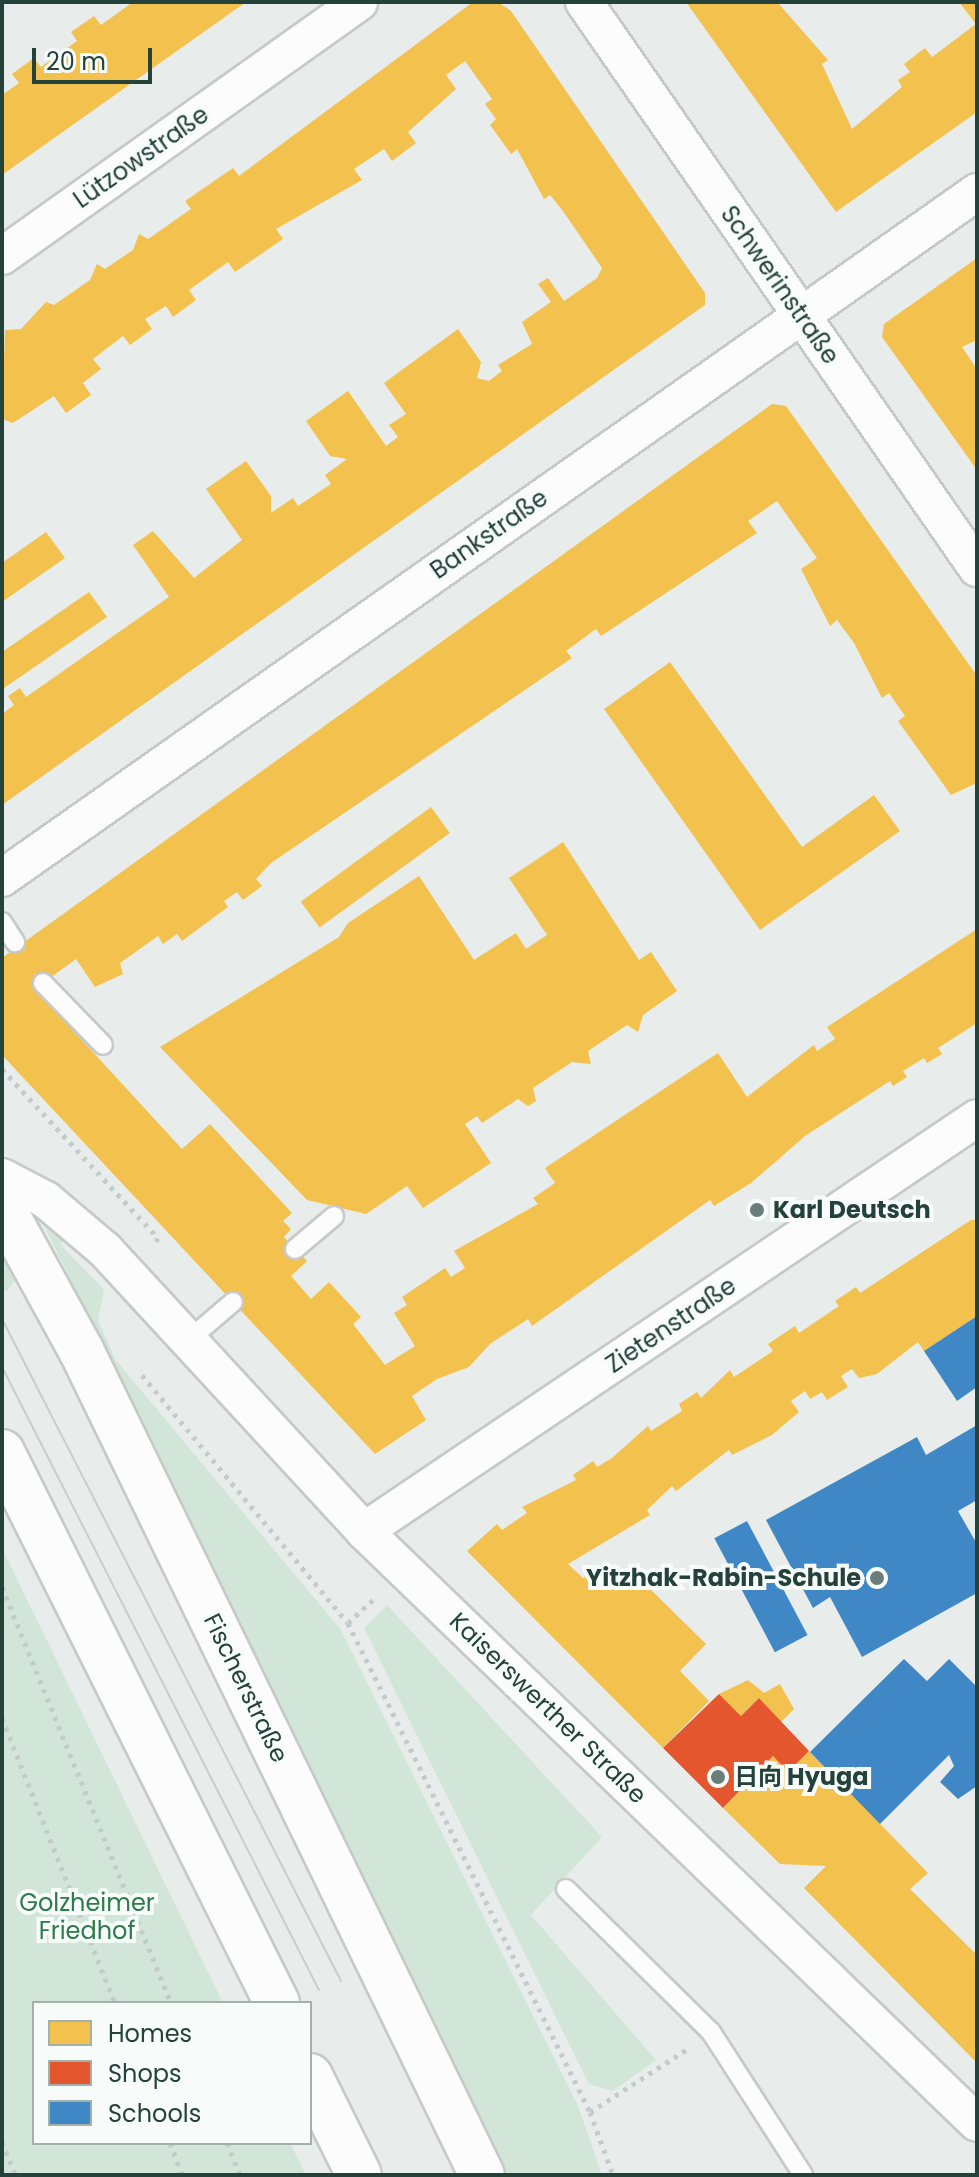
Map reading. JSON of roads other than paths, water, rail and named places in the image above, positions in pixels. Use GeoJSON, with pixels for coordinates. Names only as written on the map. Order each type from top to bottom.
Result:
{"type":"FeatureCollection","features":[{"type":"Feature","properties":{"kind":"main road","name":"Fischerstraße"},"geometry":{"type":"LineString","coordinates":[[2,1206],[81,1350],[482,2175]]}},
{"type":"Feature","properties":{"kind":"main road"},"geometry":{"type":"LineString","coordinates":[[2,1452],[276,2001]]}},
{"type":"Feature","properties":{"kind":"main road"},"geometry":{"type":"LineString","coordinates":[[312,2080],[359,2175]]}},
{"type":"Feature","properties":{"kind":"street","name":"Lützowstraße"},"geometry":{"type":"LineString","coordinates":[[2,256],[359,2]]}},
{"type":"Feature","properties":{"kind":"street","name":"Schwerinstraße"},"geometry":{"type":"LineString","coordinates":[[584,2],[977,568]]}},
{"type":"Feature","properties":{"kind":"street","name":"Bankstraße"},"geometry":{"type":"LineString","coordinates":[[2,878],[799,313],[977,192]]}},
{"type":"Feature","properties":{"kind":"street","name":"Zietenstraße"},"geometry":{"type":"LineString","coordinates":[[364,1531],[977,1118]]}},
{"type":"Feature","properties":{"kind":"street","name":"Kaiserswerther Straße"},"geometry":{"type":"LineString","coordinates":[[2,1177],[69,1217],[364,1531],[977,2123]]}},
{"type":"Feature","properties":{"kind":"lane"},"geometry":{"type":"LineString","coordinates":[[2,922],[15,942]]}},
{"type":"Feature","properties":{"kind":"lane"},"geometry":{"type":"LineString","coordinates":[[43,983],[103,1045]]}},
{"type":"Feature","properties":{"kind":"lane"},"geometry":{"type":"LineString","coordinates":[[295,1249],[334,1216]]}},
{"type":"Feature","properties":{"kind":"lane"},"geometry":{"type":"LineString","coordinates":[[185,1343],[233,1302]]}},
{"type":"Feature","properties":{"kind":"lane"},"geometry":{"type":"LineString","coordinates":[[566,1889],[711,2032],[803,2175]]}},
{"type":"Feature","properties":{"kind":"tram line"},"geometry":{"type":"LineString","coordinates":[[2,1319],[341,1981]]}},
{"type":"Feature","properties":{"kind":"tram line"},"geometry":{"type":"LineString","coordinates":[[2,1367],[319,1990]]}},
{"type":"Feature","properties":{"kind":"place","name":"Karl Deutsch"},"geometry":{"type":"Point","coordinates":[757,1210]}},
{"type":"Feature","properties":{"kind":"place","name":"Yitzhak-Rabin-Schule"},"geometry":{"type":"Point","coordinates":[877,1578]}},
{"type":"Feature","properties":{"kind":"place","name":"日向 Hyuga"},"geometry":{"type":"Point","coordinates":[718,1777]}},
{"type":"Feature","properties":{"kind":"park label","name":"Golzheimer Friedhof"},"geometry":{"type":"Point","coordinates":[87,1917]}}]}
